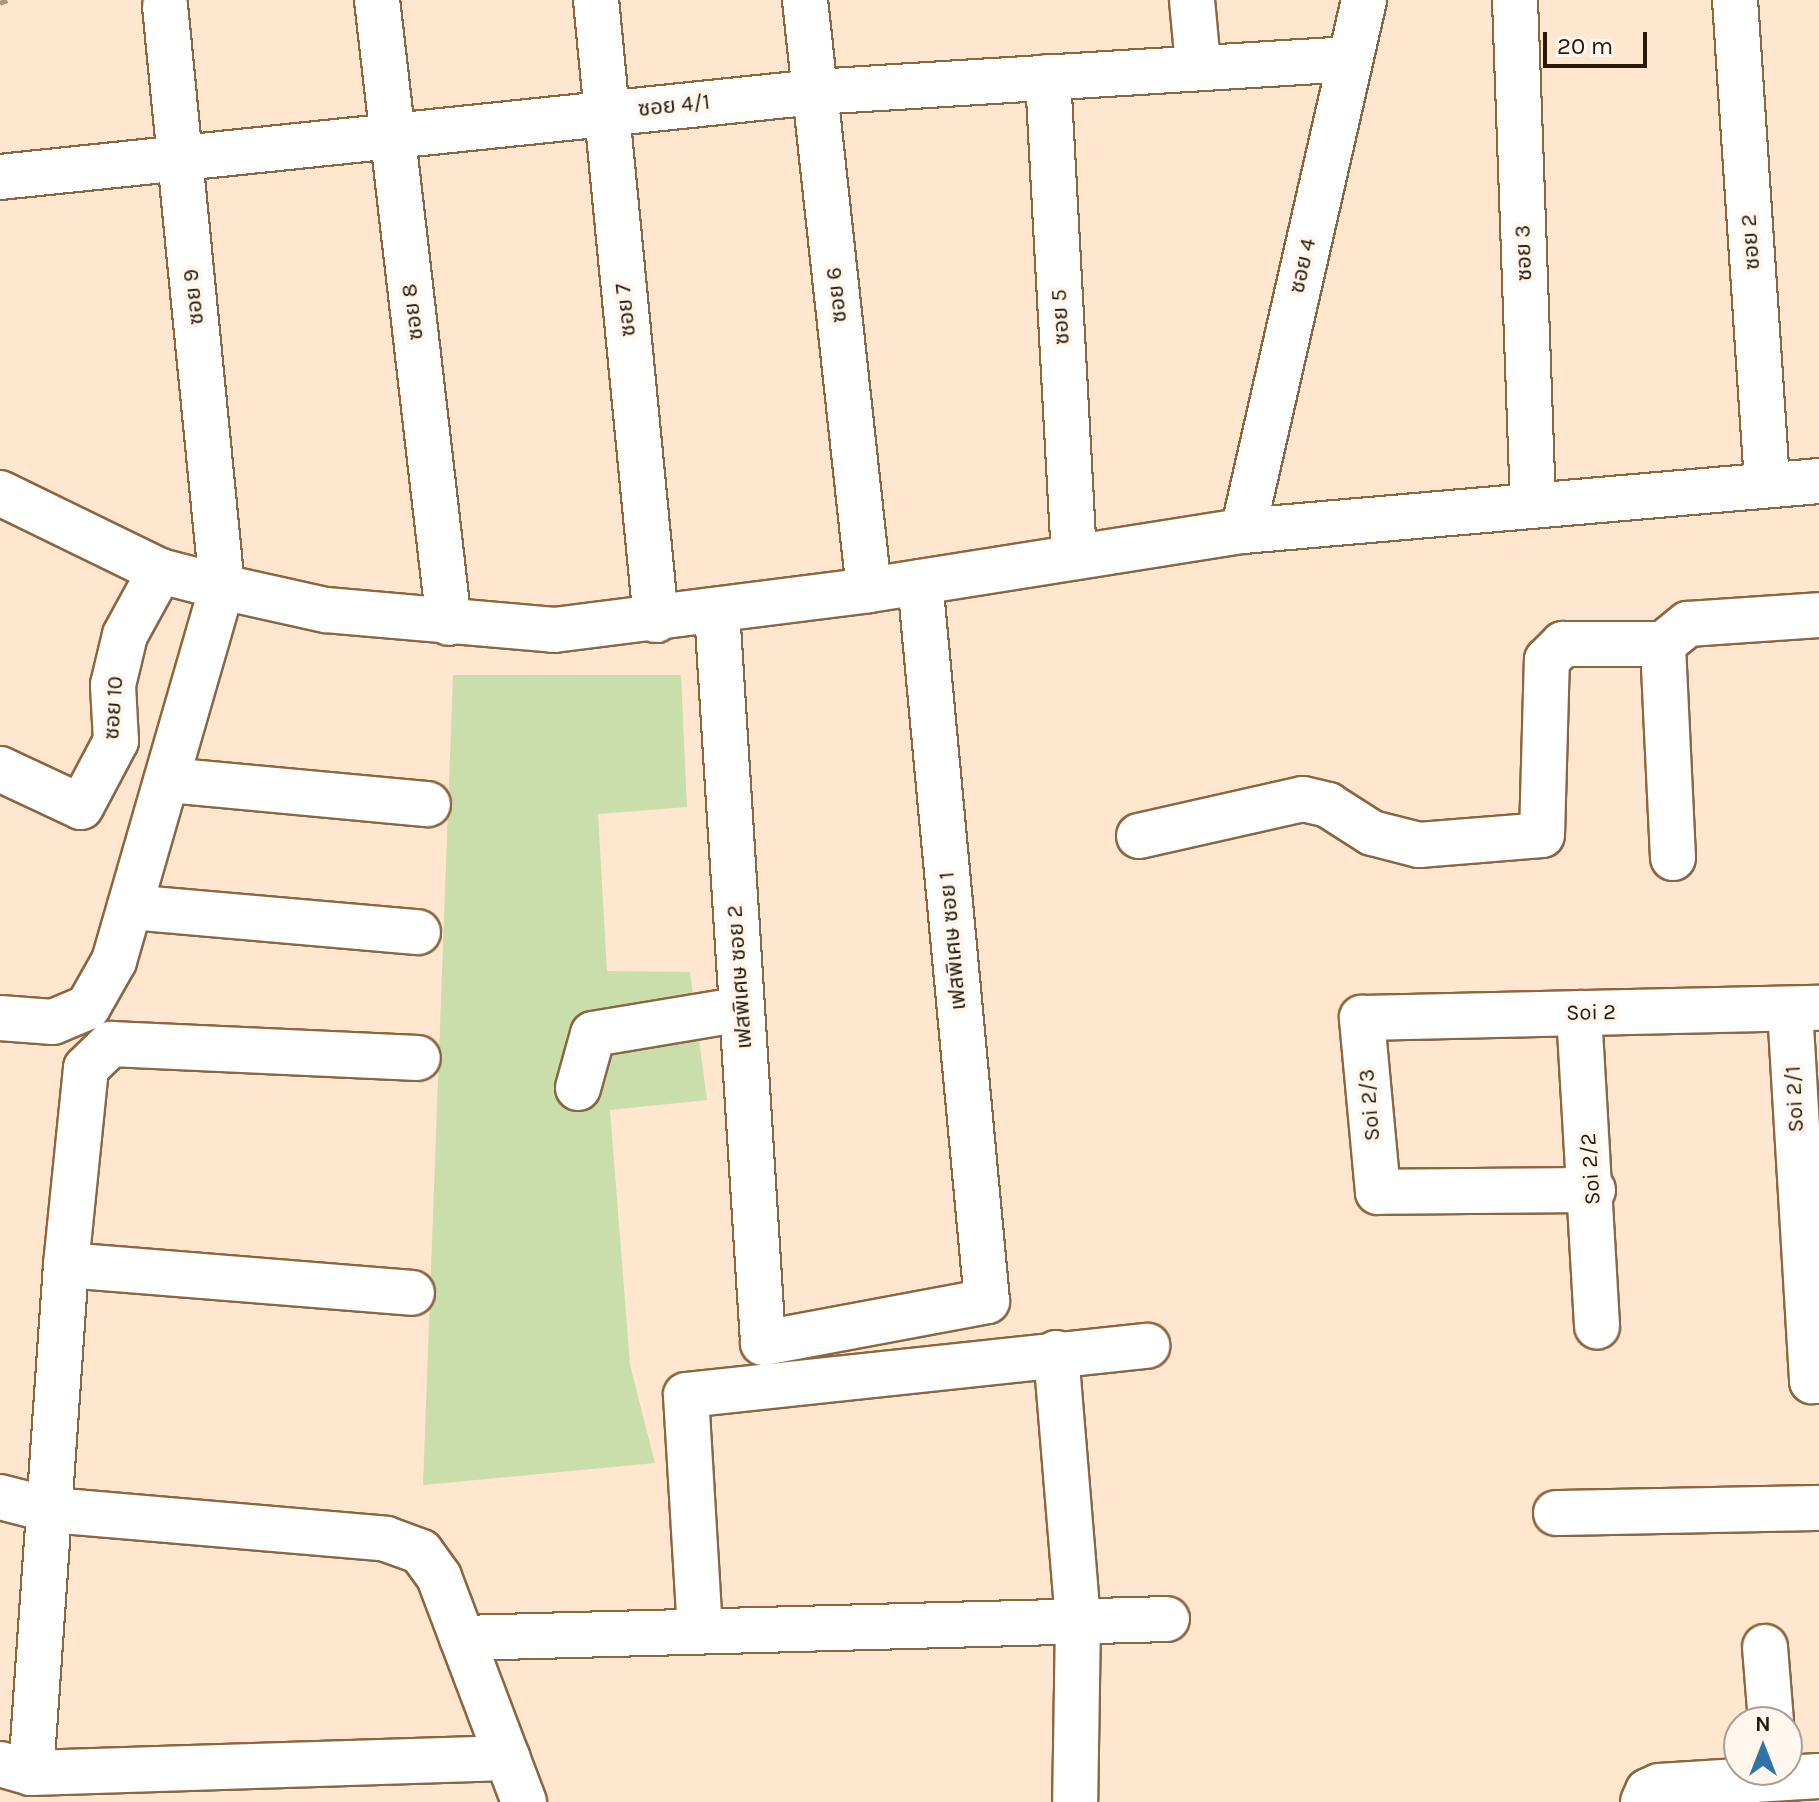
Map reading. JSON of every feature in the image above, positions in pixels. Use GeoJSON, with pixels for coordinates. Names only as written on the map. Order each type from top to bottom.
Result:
{"type":"FeatureCollection","features":[{"type":"Feature","properties":{"kind":"street","name":"ซอย 8"},"geometry":{"type":"LineString","coordinates":[[377,0],[449,623]]}},
{"type":"Feature","properties":{"kind":"street","name":"ซอย 7"},"geometry":{"type":"LineString","coordinates":[[596,0],[656,620]]}},
{"type":"Feature","properties":{"kind":"street","name":"ซอย 6"},"geometry":{"type":"LineString","coordinates":[[805,0],[869,590]]}},
{"type":"Feature","properties":{"kind":"street"},"geometry":{"type":"LineString","coordinates":[[1192,0],[1198,65]]}},
{"type":"Feature","properties":{"kind":"street","name":"ซอย 4"},"geometry":{"type":"LineString","coordinates":[[1243,531],[1364,0]]}},
{"type":"Feature","properties":{"kind":"street","name":"ซอย 3"},"geometry":{"type":"LineString","coordinates":[[1515,0],[1533,505]]}},
{"type":"Feature","properties":{"kind":"street","name":"ซอย 2"},"geometry":{"type":"LineString","coordinates":[[1735,0],[1767,484]]}},
{"type":"Feature","properties":{"kind":"street","name":"ซอย 9"},"geometry":{"type":"LineString","coordinates":[[165,6],[222,587]]}},
{"type":"Feature","properties":{"kind":"street","name":"ซอย 4/1"},"geometry":{"type":"LineString","coordinates":[[0,177],[180,155],[815,92],[1198,65],[1350,59]]}},
{"type":"Feature","properties":{"kind":"street","name":"ซอย 5"},"geometry":{"type":"LineString","coordinates":[[1048,77],[1074,556]]}},
{"type":"Feature","properties":{"kind":"street"},"geometry":{"type":"LineString","coordinates":[[0,493],[160,571],[222,587],[326,610],[554,630],[656,620],[869,590],[1243,531],[1819,481]]}},
{"type":"Feature","properties":{"kind":"street","name":"ซอย 10"},"geometry":{"type":"LineString","coordinates":[[0,769],[81,807],[116,741],[113,685],[125,635],[160,571]]}},
{"type":"Feature","properties":{"kind":"street","name":"เฟสพิเศษ ซอย 1"},"geometry":{"type":"LineString","coordinates":[[763,1343],[987,1301],[920,582]]}},
{"type":"Feature","properties":{"kind":"street"},"geometry":{"type":"LineString","coordinates":[[0,1018],[53,1022],[88,1007],[114,961],[222,587]]}},
{"type":"Feature","properties":{"kind":"street","name":"เฟสพิเศษ ซอย 2"},"geometry":{"type":"LineString","coordinates":[[717,611],[763,1343]]}},
{"type":"Feature","properties":{"kind":"street"},"geometry":{"type":"LineString","coordinates":[[1139,836],[1303,799],[1328,805],[1372,833],[1419,845],[1542,835],[1547,660],[1563,644],[1663,644],[1688,624],[1819,615]]}},
{"type":"Feature","properties":{"kind":"street"},"geometry":{"type":"LineString","coordinates":[[1663,644],[1673,858]]}},
{"type":"Feature","properties":{"kind":"street"},"geometry":{"type":"LineString","coordinates":[[167,780],[428,804]]}},
{"type":"Feature","properties":{"kind":"street"},"geometry":{"type":"LineString","coordinates":[[130,907],[418,932]]}},
{"type":"Feature","properties":{"kind":"street","name":"Soi 2"},"geometry":{"type":"LineString","coordinates":[[1362,1018],[1805,1008]]}},
{"type":"Feature","properties":{"kind":"street","name":"Soi 2/1"},"geometry":{"type":"LineString","coordinates":[[1805,1008],[1815,1381]]}},
{"type":"Feature","properties":{"kind":"street"},"geometry":{"type":"LineString","coordinates":[[578,1088],[593,1034],[742,1009]]}},
{"type":"Feature","properties":{"kind":"street","name":"Soi 2/2"},"geometry":{"type":"LineString","coordinates":[[1579,1013],[1593,1190],[1597,1326]]}},
{"type":"Feature","properties":{"kind":"street","name":"Soi 2/3"},"geometry":{"type":"LineString","coordinates":[[1362,1018],[1378,1192],[1593,1190]]}},
{"type":"Feature","properties":{"kind":"street"},"geometry":{"type":"LineString","coordinates":[[418,1058],[111,1044],[86,1068],[66,1265],[51,1510],[16,1769],[508,1758]]}},
{"type":"Feature","properties":{"kind":"street"},"geometry":{"type":"LineString","coordinates":[[66,1265],[412,1293]]}},
{"type":"Feature","properties":{"kind":"street"},"geometry":{"type":"LineString","coordinates":[[700,1631],[686,1395],[1056,1353],[1147,1346]]}},
{"type":"Feature","properties":{"kind":"street"},"geometry":{"type":"LineString","coordinates":[[1056,1353],[1078,1621],[1075,1802]]}},
{"type":"Feature","properties":{"kind":"street"},"geometry":{"type":"LineString","coordinates":[[0,1497],[51,1510],[386,1539],[421,1552],[439,1577],[524,1802]]}},
{"type":"Feature","properties":{"kind":"street"},"geometry":{"type":"LineString","coordinates":[[1556,1513],[1819,1508]]}},
{"type":"Feature","properties":{"kind":"street"},"geometry":{"type":"LineString","coordinates":[[462,1638],[1167,1619]]}},
{"type":"Feature","properties":{"kind":"street"},"geometry":{"type":"LineString","coordinates":[[1765,1647],[1770,1706]]}},
{"type":"Feature","properties":{"kind":"street"},"geometry":{"type":"LineString","coordinates":[[1643,1802],[1659,1786],[1723,1779]]}},
{"type":"Feature","properties":{"kind":"path"},"geometry":{"type":"LineString","coordinates":[[0,3],[7,0]]}},
{"type":"Feature","properties":{"kind":"green space"},"geometry":{"type":"Polygon","coordinates":[[[453,675],[681,675],[687,807],[598,814],[607,971],[690,972],[707,1100],[610,1110],[630,1365],[655,1463],[423,1485],[453,675]]]}}]}
